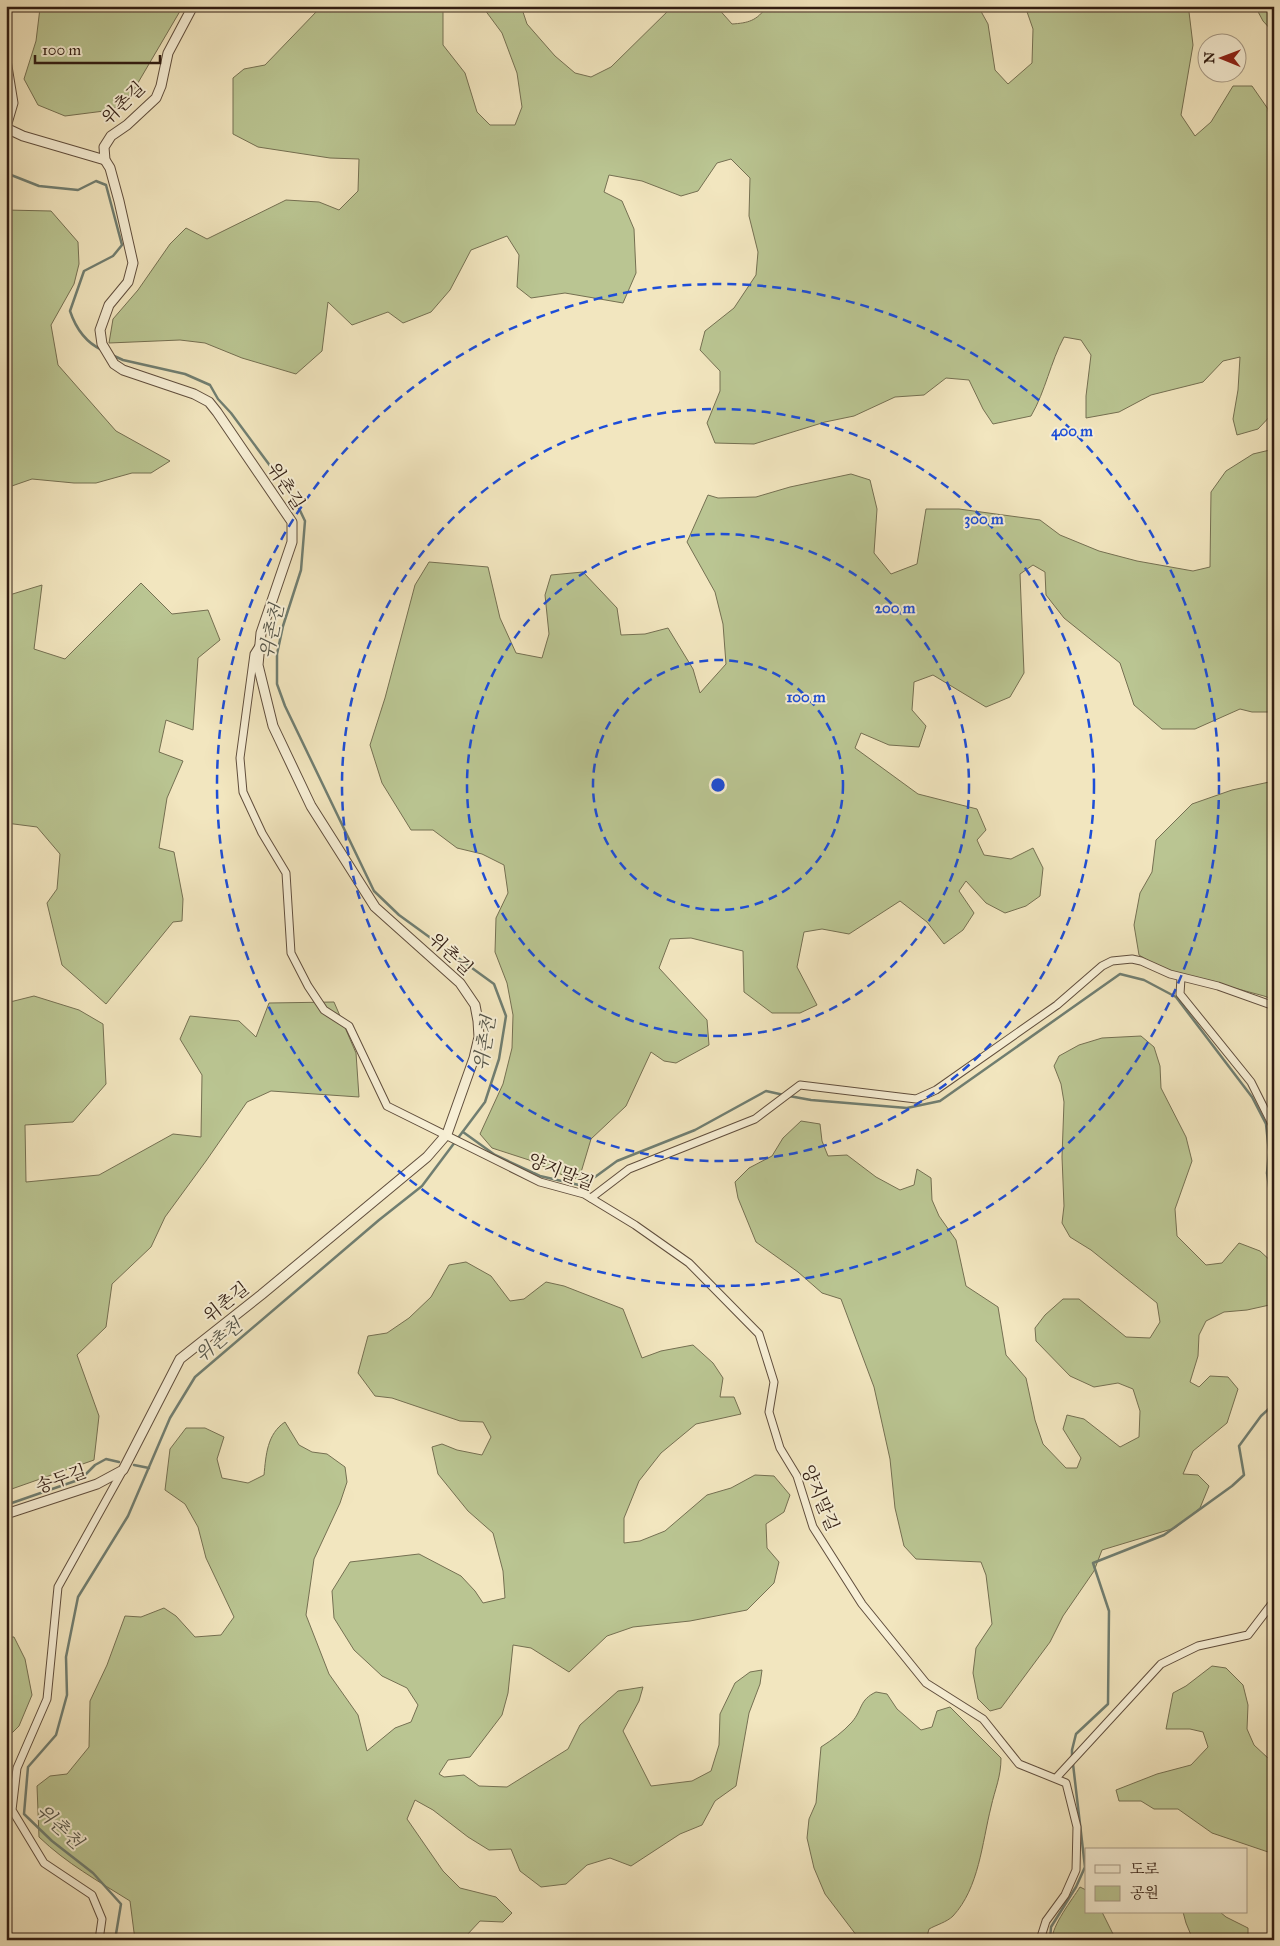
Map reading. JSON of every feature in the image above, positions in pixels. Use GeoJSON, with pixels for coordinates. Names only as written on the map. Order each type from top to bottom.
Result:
{"type":"FeatureCollection","features":[{"type":"Feature","properties":{"kind":"street","name":"위촌길"},"geometry":{"type":"LineString","coordinates":[[99,1940],[102,1919],[92,1895],[44,1863],[12,1810],[17,1768],[47,1699],[58,1587],[123,1470],[180,1359],[261,1295],[449,1136],[479,1037],[475,1005],[460,983],[374,906],[311,806],[273,726],[258,665],[261,633],[292,542],[292,522],[218,412],[209,402],[182,388],[123,370],[114,364],[102,344],[100,330],[109,305],[128,282],[134,263],[110,168],[105,160],[104,146],[110,136],[127,124],[156,98],[161,86],[168,52],[193,6]]}},
{"type":"Feature","properties":{"kind":"street"},"geometry":{"type":"LineString","coordinates":[[6,54],[14,103],[7,127],[23,136],[105,160]]}},
{"type":"Feature","properties":{"kind":"street","name":"양지말길"},"geometry":{"type":"LineString","coordinates":[[260,644],[254,654],[240,758],[243,792],[262,833],[286,873],[291,953],[308,986],[324,1010],[349,1026],[387,1106],[540,1182],[584,1194],[591,1198],[635,1225],[689,1264],[759,1334],[774,1382],[769,1412],[780,1448],[797,1476],[813,1527],[862,1604],[926,1682],[983,1719],[1019,1764],[1056,1778]]}},
{"type":"Feature","properties":{"kind":"street"},"geometry":{"type":"LineString","coordinates":[[591,1198],[629,1169],[755,1119],[800,1085],[916,1100],[936,1090],[1058,1005],[1102,966],[1121,960],[1132,959],[1141,961],[1180,978],[1218,986],[1274,1006]]}},
{"type":"Feature","properties":{"kind":"street"},"geometry":{"type":"LineString","coordinates":[[1180,978],[1180,994],[1251,1082],[1273,1126],[1274,1171]]}},
{"type":"Feature","properties":{"kind":"street","name":"송두길"},"geometry":{"type":"LineString","coordinates":[[6,1514],[97,1484],[123,1470]]}},
{"type":"Feature","properties":{"kind":"street"},"geometry":{"type":"LineString","coordinates":[[1274,1550],[1272,1556],[1274,1559]]}},
{"type":"Feature","properties":{"kind":"street"},"geometry":{"type":"LineString","coordinates":[[1040,1940],[1046,1921],[1065,1895],[1076,1870],[1077,1827],[1066,1783],[1056,1778],[1161,1664],[1198,1646],[1248,1635],[1274,1601]]}},
{"type":"Feature","properties":{"kind":"green space"},"geometry":{"type":"Polygon","coordinates":[[[42,6],[183,6],[132,93],[112,110],[65,116],[38,105],[24,79],[36,41],[40,8],[42,6]]]}},
{"type":"Feature","properties":{"kind":"green space"},"geometry":{"type":"Polygon","coordinates":[[[327,6],[443,6],[443,45],[465,73],[477,112],[490,125],[515,125],[522,107],[517,73],[502,33],[482,6],[521,6],[527,24],[555,56],[575,73],[591,77],[611,67],[673,6],[716,6],[732,24],[743,23],[756,18],[767,6],[978,6],[988,24],[995,70],[1008,84],[1032,63],[1033,29],[1025,6],[1180,6],[1189,12],[1193,45],[1181,115],[1195,136],[1211,122],[1233,86],[1252,86],[1268,109],[1274,150],[1274,412],[1258,429],[1237,435],[1233,419],[1238,390],[1240,357],[1223,361],[1203,382],[1151,395],[1119,412],[1086,418],[1086,396],[1091,355],[1081,340],[1064,337],[1041,396],[1031,416],[993,424],[983,409],[969,380],[946,378],[924,395],[895,397],[854,416],[825,422],[754,444],[715,443],[707,423],[720,391],[720,371],[700,350],[705,331],[734,308],[756,275],[758,252],[749,216],[750,178],[731,159],[717,163],[698,191],[681,196],[642,181],[609,175],[604,192],[622,201],[634,229],[636,273],[623,303],[565,293],[531,298],[517,287],[519,255],[507,236],[471,250],[450,290],[431,312],[403,323],[388,312],[352,325],[328,302],[322,351],[296,374],[242,358],[205,343],[180,340],[109,343],[113,319],[138,290],[170,244],[186,228],[207,239],[286,200],[319,202],[339,210],[358,191],[359,159],[330,158],[258,147],[233,134],[233,78],[244,69],[265,65],[317,11],[327,6]]]}},
{"type":"Feature","properties":{"kind":"green space"},"geometry":{"type":"Polygon","coordinates":[[[1255,6],[1274,6],[1274,33],[1263,21],[1255,6]]]}},
{"type":"Feature","properties":{"kind":"green space"},"geometry":{"type":"Polygon","coordinates":[[[6,210],[51,211],[78,242],[79,264],[74,284],[51,325],[58,365],[116,431],[170,461],[151,473],[132,473],[96,483],[32,479],[6,488],[6,210]]]}},
{"type":"Feature","properties":{"kind":"green space"},"geometry":{"type":"Polygon","coordinates":[[[1274,449],[1274,712],[1252,712],[1240,709],[1195,729],[1162,729],[1134,705],[1120,663],[1064,618],[1046,595],[1045,572],[1033,565],[1020,574],[1024,673],[1010,697],[986,707],[933,675],[914,682],[912,710],[926,726],[919,747],[889,745],[861,733],[855,748],[918,794],[977,809],[986,830],[977,840],[984,855],[1011,859],[1033,848],[1043,868],[1040,896],[1026,906],[1005,913],[986,903],[966,881],[959,891],[974,913],[963,930],[944,944],[927,922],[900,901],[849,934],[822,929],[804,932],[797,967],[817,1005],[800,1013],[772,1013],[744,992],[743,951],[691,938],[670,939],[659,968],[707,1020],[709,1045],[676,1063],[664,1061],[651,1052],[626,1106],[591,1139],[579,1179],[567,1177],[529,1160],[492,1148],[480,1134],[503,1084],[512,1048],[513,1015],[507,983],[495,952],[496,918],[508,893],[504,865],[482,854],[457,848],[433,830],[411,830],[382,783],[370,745],[385,698],[415,585],[429,562],[488,567],[500,618],[516,653],[542,658],[549,634],[545,595],[551,575],[583,572],[617,608],[621,635],[645,634],[668,628],[693,669],[700,693],[726,664],[723,624],[715,592],[687,542],[708,495],[718,498],[756,497],[790,487],[851,474],[870,480],[877,509],[874,553],[891,574],[917,564],[926,509],[959,509],[1040,520],[1060,535],[1099,551],[1137,561],[1193,571],[1210,567],[1211,492],[1226,471],[1253,454],[1274,449]]]}},
{"type":"Feature","properties":{"kind":"green space"},"geometry":{"type":"Polygon","coordinates":[[[141,583],[172,614],[208,610],[220,640],[198,658],[193,730],[166,720],[159,752],[183,761],[167,798],[159,848],[174,852],[183,899],[182,921],[173,922],[106,1004],[62,965],[47,903],[57,889],[60,854],[37,827],[6,823],[6,596],[42,585],[34,649],[65,659],[141,583]]]}},
{"type":"Feature","properties":{"kind":"green space"},"geometry":{"type":"Polygon","coordinates":[[[1274,781],[1274,1000],[1197,978],[1167,972],[1139,955],[1134,925],[1140,893],[1152,872],[1156,840],[1192,804],[1232,790],[1274,781]]]}},
{"type":"Feature","properties":{"kind":"green space"},"geometry":{"type":"Polygon","coordinates":[[[34,996],[79,1010],[103,1024],[106,1084],[73,1122],[25,1125],[26,1182],[99,1175],[173,1134],[201,1137],[202,1075],[180,1039],[190,1016],[239,1021],[256,1037],[269,1003],[334,1002],[356,1053],[359,1097],[271,1091],[247,1102],[165,1217],[151,1247],[112,1284],[106,1327],[77,1355],[99,1416],[94,1460],[6,1491],[6,1003],[34,996]]]}},
{"type":"Feature","properties":{"kind":"green space"},"geometry":{"type":"Polygon","coordinates":[[[1141,1036],[1154,1047],[1160,1066],[1161,1088],[1186,1137],[1192,1161],[1175,1209],[1177,1236],[1206,1265],[1222,1263],[1239,1243],[1260,1251],[1274,1264],[1274,1304],[1247,1310],[1224,1312],[1206,1321],[1199,1335],[1198,1356],[1190,1382],[1199,1387],[1210,1376],[1228,1377],[1238,1389],[1227,1423],[1193,1451],[1183,1474],[1198,1475],[1209,1486],[1200,1508],[1175,1528],[1102,1550],[1094,1571],[1063,1616],[1050,1642],[1001,1708],[990,1711],[978,1699],[973,1673],[976,1648],[992,1624],[986,1575],[981,1562],[916,1559],[904,1546],[895,1508],[890,1459],[874,1387],[841,1299],[822,1293],[798,1272],[756,1242],[738,1198],[735,1182],[749,1168],[772,1156],[783,1138],[801,1121],[820,1124],[822,1141],[828,1156],[847,1155],[876,1177],[900,1190],[914,1185],[917,1169],[931,1178],[932,1200],[939,1216],[956,1240],[966,1286],[998,1307],[1006,1355],[1026,1378],[1035,1420],[1043,1444],[1066,1468],[1077,1468],[1081,1458],[1063,1429],[1067,1415],[1084,1419],[1120,1447],[1139,1437],[1140,1411],[1133,1389],[1118,1383],[1094,1387],[1070,1376],[1036,1341],[1035,1328],[1045,1315],[1063,1299],[1079,1299],[1126,1337],[1150,1338],[1160,1322],[1157,1303],[1091,1250],[1070,1237],[1062,1223],[1064,1206],[1062,1157],[1064,1102],[1061,1084],[1054,1066],[1059,1056],[1079,1045],[1102,1038],[1141,1036]]]}},
{"type":"Feature","properties":{"kind":"green space"},"geometry":{"type":"Polygon","coordinates":[[[466,1262],[491,1276],[510,1301],[524,1299],[546,1282],[564,1286],[623,1309],[642,1358],[661,1351],[693,1345],[713,1363],[723,1378],[720,1397],[734,1397],[741,1414],[696,1424],[661,1453],[639,1481],[624,1518],[624,1543],[640,1541],[665,1531],[707,1495],[731,1488],[755,1475],[774,1476],[790,1495],[784,1512],[766,1524],[767,1548],[779,1562],[774,1583],[747,1610],[690,1621],[633,1627],[607,1636],[569,1672],[531,1648],[513,1645],[508,1693],[502,1715],[470,1757],[448,1760],[439,1774],[444,1777],[464,1775],[479,1786],[507,1787],[568,1749],[580,1725],[618,1691],[643,1687],[639,1701],[623,1731],[651,1786],[692,1781],[711,1771],[719,1745],[720,1714],[735,1683],[750,1672],[762,1670],[760,1684],[749,1713],[736,1786],[715,1801],[702,1825],[680,1834],[631,1866],[610,1858],[587,1865],[566,1884],[541,1887],[520,1871],[511,1849],[489,1850],[468,1837],[433,1810],[415,1800],[407,1819],[443,1871],[460,1888],[496,1897],[512,1913],[503,1922],[480,1921],[466,1936],[468,1940],[135,1940],[130,1901],[71,1863],[39,1837],[37,1786],[50,1776],[67,1774],[89,1747],[90,1701],[107,1665],[125,1616],[141,1617],[164,1608],[176,1616],[195,1637],[221,1635],[234,1617],[206,1558],[198,1527],[185,1504],[165,1490],[170,1449],[186,1428],[205,1428],[224,1437],[217,1459],[222,1478],[248,1483],[264,1475],[268,1446],[274,1433],[285,1422],[299,1445],[312,1452],[327,1454],[345,1467],[347,1482],[340,1503],[314,1559],[306,1615],[329,1674],[358,1715],[367,1751],[395,1728],[411,1722],[418,1705],[407,1688],[382,1676],[354,1650],[334,1618],[332,1591],[350,1562],[419,1554],[461,1576],[483,1603],[505,1598],[503,1571],[493,1533],[468,1511],[438,1474],[432,1447],[442,1444],[457,1450],[482,1455],[491,1437],[483,1422],[460,1421],[392,1398],[375,1396],[358,1373],[368,1336],[387,1333],[409,1318],[431,1297],[449,1265],[466,1262]]]}},
{"type":"Feature","properties":{"kind":"green space"},"geometry":{"type":"Polygon","coordinates":[[[6,1637],[14,1637],[25,1659],[32,1695],[19,1726],[6,1739],[6,1637]]]}},
{"type":"Feature","properties":{"kind":"green space"},"geometry":{"type":"Polygon","coordinates":[[[1212,1666],[1226,1668],[1243,1685],[1248,1705],[1247,1729],[1254,1745],[1269,1759],[1274,1760],[1274,1854],[1212,1833],[1178,1809],[1154,1809],[1141,1801],[1119,1801],[1116,1790],[1157,1774],[1191,1765],[1208,1747],[1203,1732],[1190,1729],[1166,1729],[1173,1693],[1186,1686],[1212,1666]]]}},
{"type":"Feature","properties":{"kind":"green space"},"geometry":{"type":"Polygon","coordinates":[[[876,1692],[887,1694],[897,1709],[921,1730],[932,1727],[937,1711],[950,1707],[1001,1758],[999,1777],[978,1865],[969,1892],[953,1916],[929,1929],[926,1940],[860,1940],[825,1894],[814,1868],[807,1838],[809,1819],[816,1803],[821,1747],[849,1726],[867,1698],[876,1692]]]}},
{"type":"Feature","properties":{"kind":"green space"},"geometry":{"type":"Polygon","coordinates":[[[1080,1887],[1085,1890],[1085,1914],[1103,1914],[1116,1940],[1052,1940],[1055,1927],[1080,1887]]]}},
{"type":"Feature","properties":{"kind":"green space"},"geometry":{"type":"Polygon","coordinates":[[[1184,1914],[1222,1914],[1248,1928],[1248,1940],[1193,1940],[1184,1914]]]}},
{"type":"Feature","properties":{"kind":"waterway","name":"위촌천"},"geometry":{"type":"LineString","coordinates":[[6,173],[39,186],[78,190],[96,181],[106,185],[122,245],[113,256],[84,271],[70,311],[75,324],[82,334],[102,350]]}},
{"type":"Feature","properties":{"kind":"waterway","name":"위촌천"},"geometry":{"type":"LineString","coordinates":[[112,355],[123,360],[185,374],[210,385],[218,399],[231,413],[294,498],[305,521],[301,570],[283,626],[277,654],[277,684],[285,706],[374,891],[399,915],[494,984],[506,1016],[499,1059],[485,1102],[422,1186],[379,1220],[195,1377],[170,1418],[128,1516],[78,1597],[66,1657],[67,1695],[56,1735],[28,1767],[24,1814],[52,1841],[93,1873],[121,1904],[115,1940]]}},
{"type":"Feature","properties":{"kind":"waterway"},"geometry":{"type":"LineString","coordinates":[[789,1096],[811,1100],[907,1108],[940,1101],[1120,974],[1144,980],[1176,997],[1252,1097],[1266,1124],[1269,1152],[1267,1173],[1274,1220]]}},
{"type":"Feature","properties":{"kind":"waterway"},"geometry":{"type":"LineString","coordinates":[[463,1132],[495,1155],[540,1176],[579,1185],[595,1177],[617,1161],[695,1130],[766,1091],[784,1095]]}},
{"type":"Feature","properties":{"kind":"waterway"},"geometry":{"type":"LineString","coordinates":[[1072,1758],[1076,1734],[1108,1704],[1109,1611],[1093,1563],[1164,1535],[1232,1486],[1244,1475],[1239,1446],[1261,1416],[1274,1404]]}},
{"type":"Feature","properties":{"kind":"waterway"},"geometry":{"type":"LineString","coordinates":[[6,1505],[81,1479],[95,1465],[106,1459],[119,1462]]}},
{"type":"Feature","properties":{"kind":"waterway"},"geometry":{"type":"LineString","coordinates":[[134,1465],[149,1468]]}},
{"type":"Feature","properties":{"kind":"waterway"},"geometry":{"type":"LineString","coordinates":[[1050,1940],[1051,1927],[1076,1887],[1085,1867],[1073,1764]]}}]}
